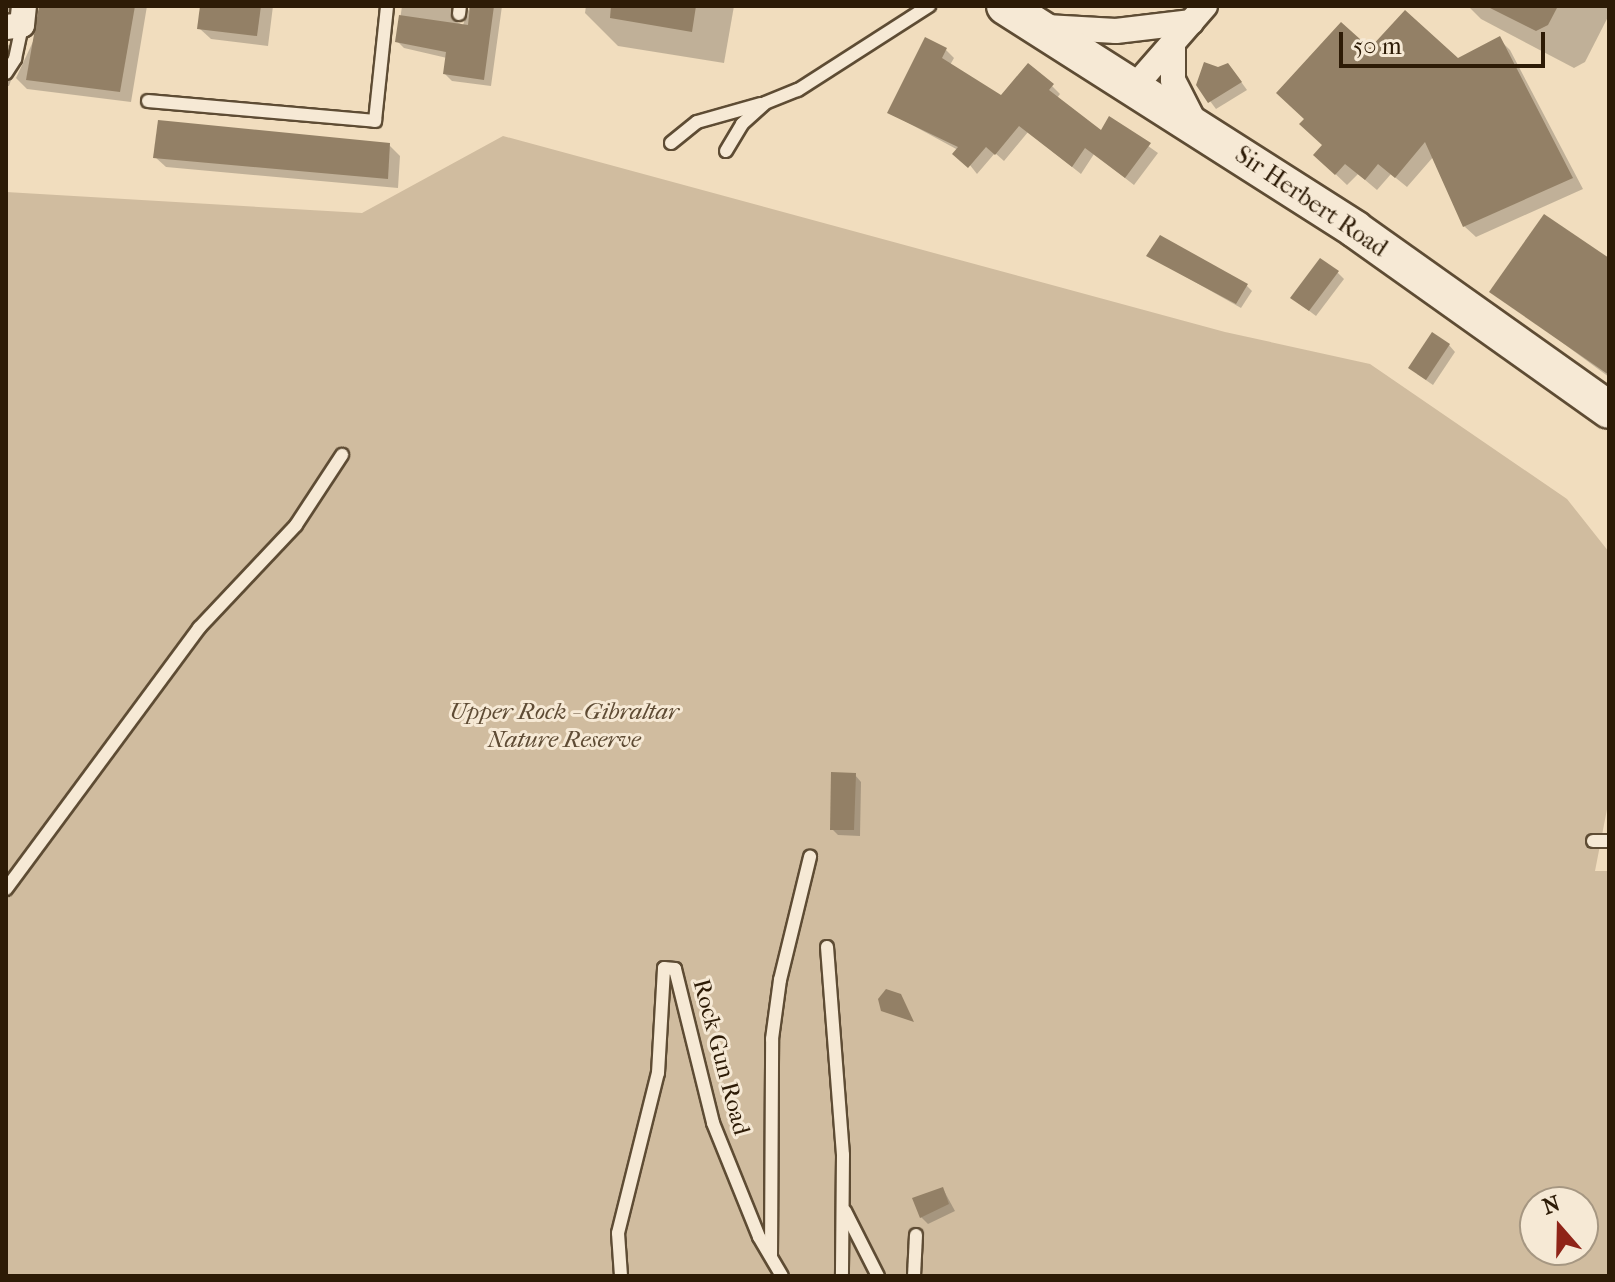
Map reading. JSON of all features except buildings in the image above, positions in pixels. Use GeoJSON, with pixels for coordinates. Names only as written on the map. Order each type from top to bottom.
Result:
{"type":"FeatureCollection","features":[{"type":"Feature","properties":{"kind":"main road","name":"Sir Herbert Road"},"geometry":{"type":"LineString","coordinates":[[1005,6],[1136,85],[1356,230],[1609,410]]}},
{"type":"Feature","properties":{"kind":"street"},"geometry":{"type":"LineString","coordinates":[[1037,25],[1116,31],[1200,10]]}},
{"type":"Feature","properties":{"kind":"street"},"geometry":{"type":"LineString","coordinates":[[1136,85],[1200,10]]}},
{"type":"Feature","properties":{"kind":"street"},"geometry":{"type":"LineString","coordinates":[[1173,42],[1173,80],[1197,127]]}},
{"type":"Feature","properties":{"kind":"lane"},"geometry":{"type":"LineString","coordinates":[[148,101],[375,121],[387,6]]}},
{"type":"Feature","properties":{"kind":"lane"},"geometry":{"type":"LineString","coordinates":[[671,143],[697,122],[765,103],[798,90],[929,6]]}},
{"type":"Feature","properties":{"kind":"lane"},"geometry":{"type":"LineString","coordinates":[[6,73],[15,59],[17,19]]}},
{"type":"Feature","properties":{"kind":"lane"},"geometry":{"type":"LineString","coordinates":[[726,151],[742,124],[765,103]]}},
{"type":"Feature","properties":{"kind":"lane"},"geometry":{"type":"LineString","coordinates":[[6,889],[199,628],[296,525],[342,455]]}},
{"type":"Feature","properties":{"kind":"lane"},"geometry":{"type":"LineString","coordinates":[[1593,841],[1609,841]]}},
{"type":"Feature","properties":{"kind":"lane"},"geometry":{"type":"LineString","coordinates":[[771,1256],[772,1039],[780,980],[810,857]]}},
{"type":"Feature","properties":{"kind":"lane"},"geometry":{"type":"LineString","coordinates":[[827,947],[844,1208],[842,1276]]}},
{"type":"Feature","properties":{"kind":"lane","name":"Rock Gun Road"},"geometry":{"type":"LineString","coordinates":[[621,1276],[618,1233],[658,1073],[664,968],[675,969],[713,1123],[782,1276]]}},
{"type":"Feature","properties":{"kind":"lane"},"geometry":{"type":"LineString","coordinates":[[844,1208],[878,1276]]}},
{"type":"Feature","properties":{"kind":"lane"},"geometry":{"type":"LineString","coordinates":[[914,1276],[911,1263],[916,1235]]}},
{"type":"Feature","properties":{"kind":"green space","name":"Upper Rock - Gibraltar Nature Reserve"},"geometry":{"type":"Polygon","coordinates":[[[503,136],[1225,332],[1370,364],[1567,499],[1609,552],[1609,799],[1595,871],[1609,871],[1609,1276],[6,1276],[6,192],[362,213],[503,136]]]}}]}
